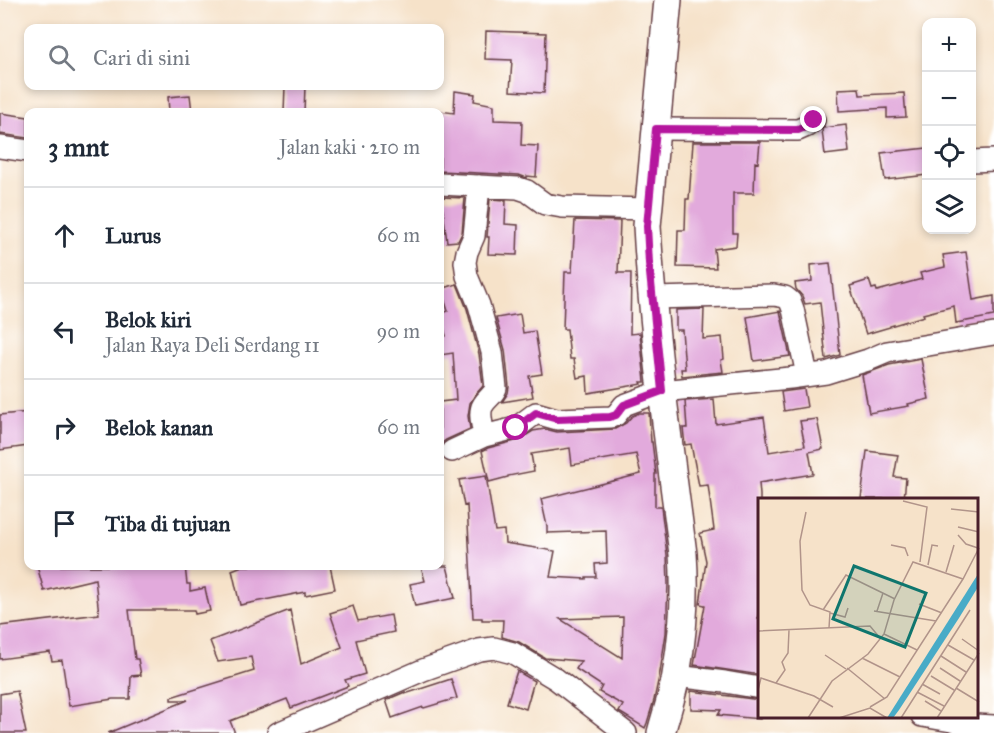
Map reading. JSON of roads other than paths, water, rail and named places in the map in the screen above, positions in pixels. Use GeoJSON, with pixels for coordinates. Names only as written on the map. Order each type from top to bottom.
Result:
{"type":"FeatureCollection","features":[{"type":"Feature","properties":{"kind":"street"},"geometry":{"type":"LineString","coordinates":[[661,733],[676,676],[684,611],[684,571],[662,391],[647,226],[668,0]]}},
{"type":"Feature","properties":{"kind":"street"},"geometry":{"type":"LineString","coordinates":[[656,129],[798,130],[814,120]]}},
{"type":"Feature","properties":{"kind":"street"},"geometry":{"type":"LineString","coordinates":[[0,147],[24,150]]}},
{"type":"Feature","properties":{"kind":"street"},"geometry":{"type":"LineString","coordinates":[[976,161],[994,160]]}},
{"type":"Feature","properties":{"kind":"street"},"geometry":{"type":"LineString","coordinates":[[444,184],[518,188],[527,191],[545,204],[562,207],[649,209]]}},
{"type":"Feature","properties":{"kind":"street"},"geometry":{"type":"LineString","coordinates":[[479,186],[474,237],[465,262],[467,276],[479,305],[492,352],[496,388],[481,411],[484,436]]}},
{"type":"Feature","properties":{"kind":"street"},"geometry":{"type":"LineString","coordinates":[[653,298],[744,295],[785,297],[790,301],[793,309],[807,375]]}},
{"type":"Feature","properties":{"kind":"street"},"geometry":{"type":"LineString","coordinates":[[452,451],[484,436],[516,428],[536,413],[557,419],[610,417],[616,415],[624,405],[662,391],[826,373],[887,352],[994,334]]}},
{"type":"Feature","properties":{"kind":"street"},"geometry":{"type":"LineString","coordinates":[[279,733],[423,670],[479,650],[494,648],[513,653],[556,679],[626,733]]}},
{"type":"Feature","properties":{"kind":"street"},"geometry":{"type":"LineString","coordinates":[[676,676],[758,688]]}},
{"type":"Feature","properties":{"kind":"street"},"geometry":{"type":"LineString","coordinates":[[926,718],[962,728],[994,726]]}}]}
